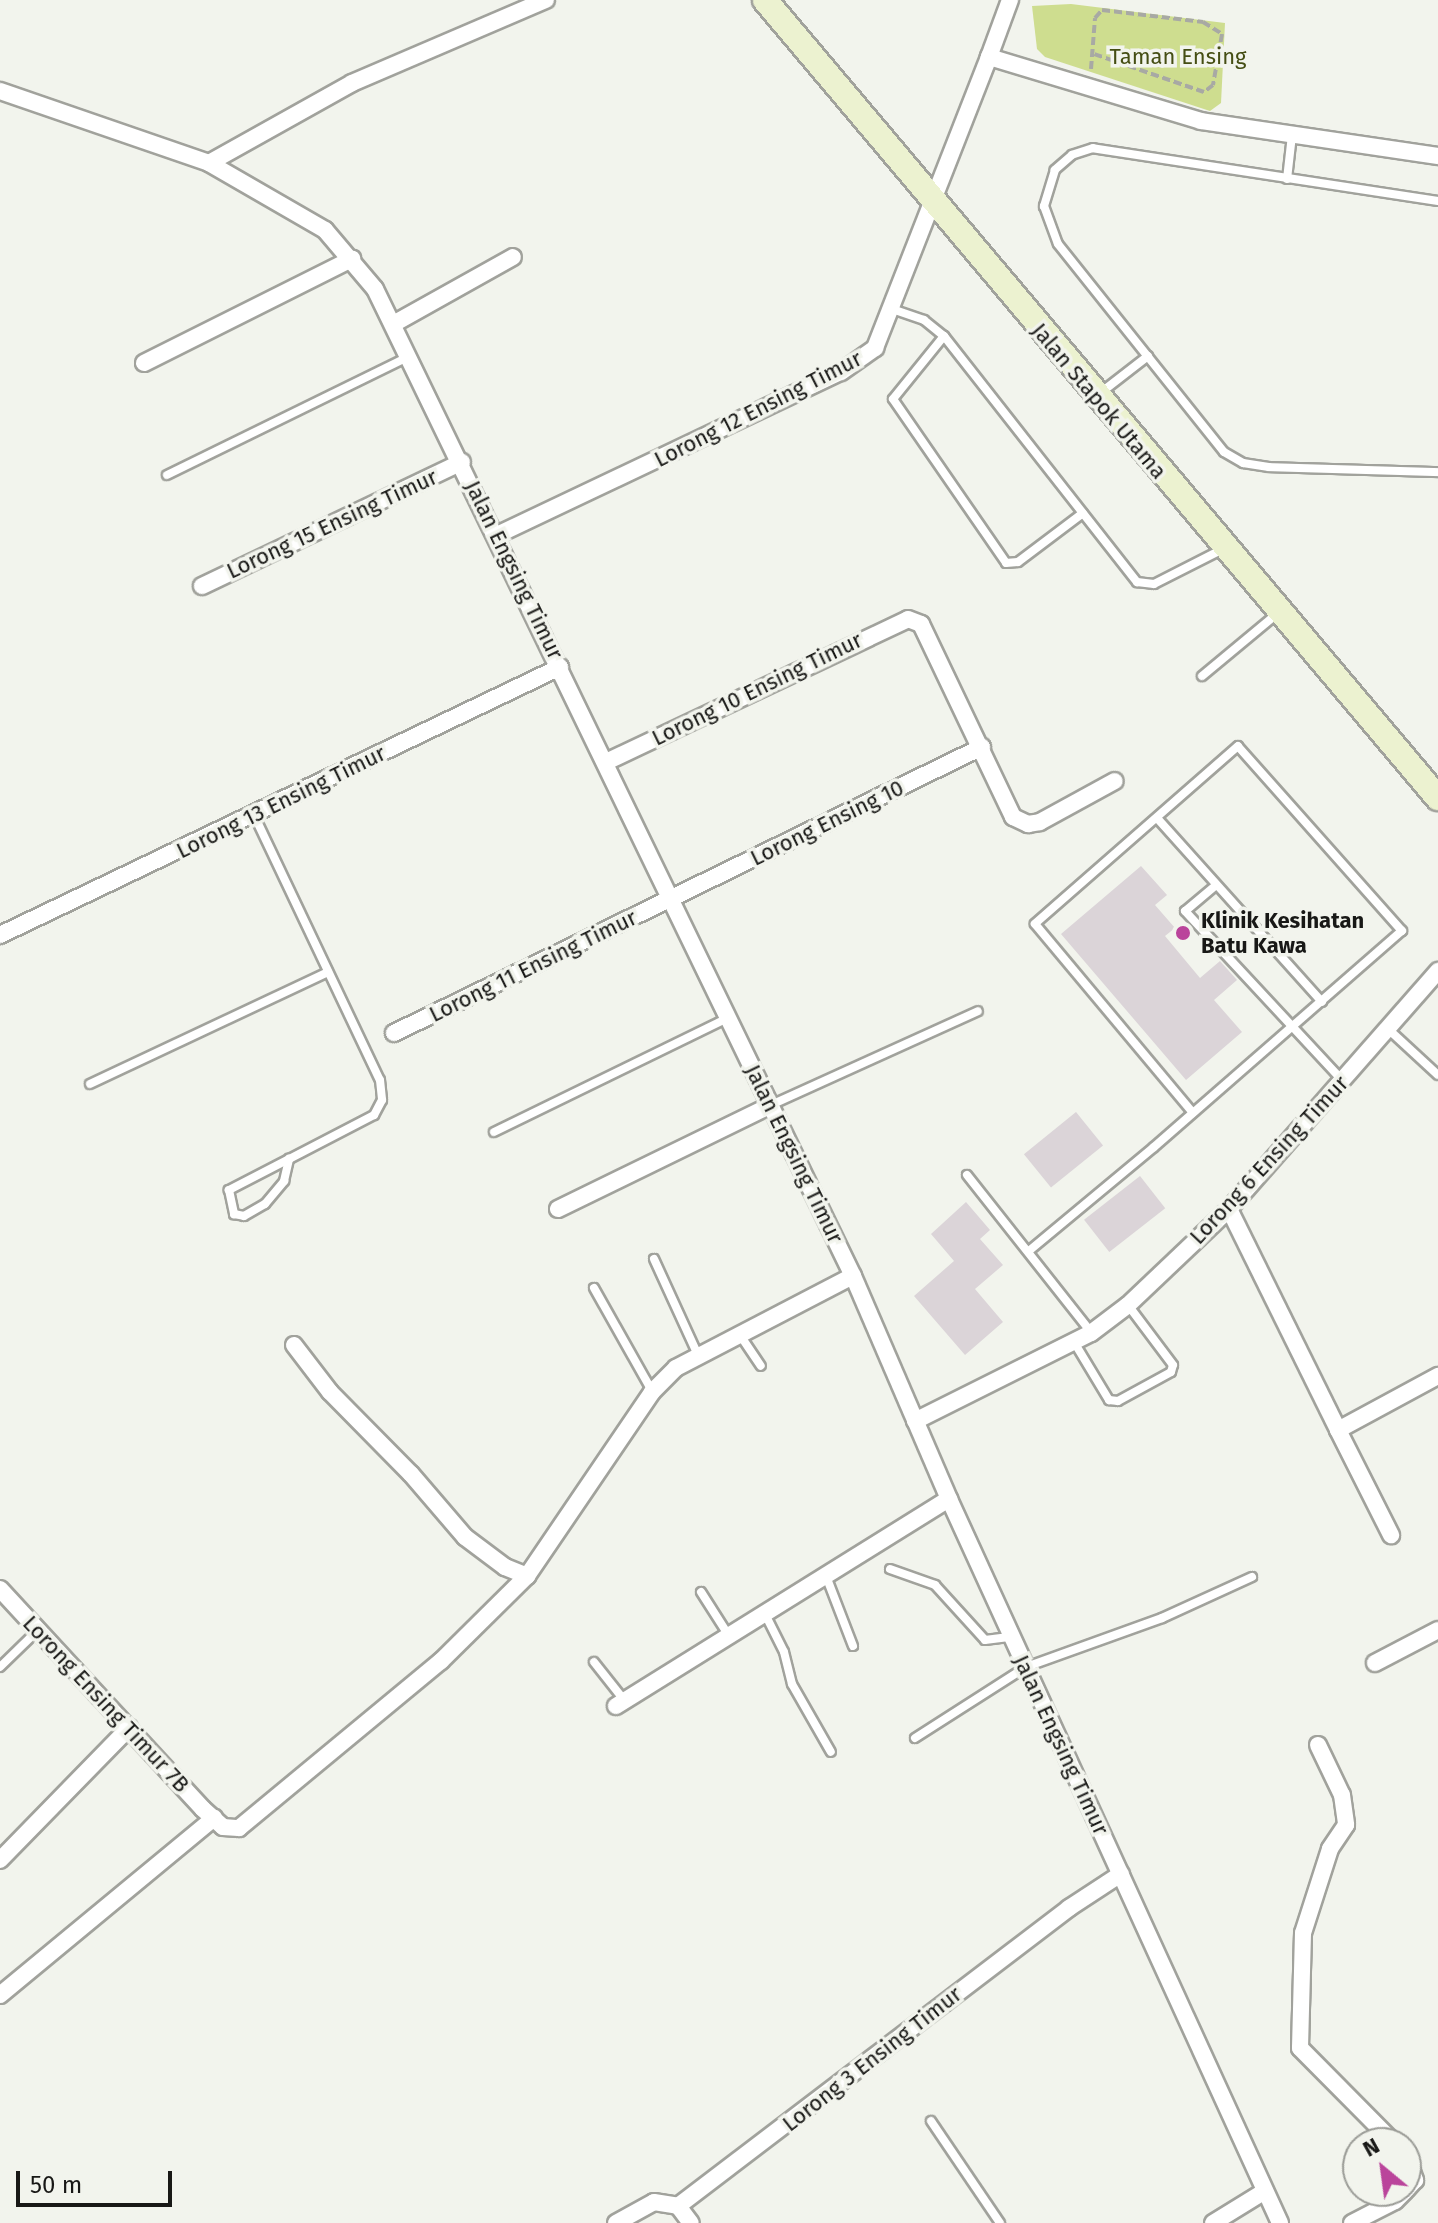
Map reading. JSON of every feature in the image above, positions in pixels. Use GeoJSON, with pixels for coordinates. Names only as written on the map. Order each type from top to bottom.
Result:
{"type":"FeatureCollection","features":[{"type":"Feature","properties":{"kind":"main road","name":"Jalan Stapok Utama"},"geometry":{"type":"LineString","coordinates":[[765,0],[1095,397],[1438,798]]}},
{"type":"Feature","properties":{"kind":"street"},"geometry":{"type":"LineString","coordinates":[[209,163],[352,83],[525,14],[546,0]]}},
{"type":"Feature","properties":{"kind":"street"},"geometry":{"type":"LineString","coordinates":[[931,201],[1010,0]]}},
{"type":"Feature","properties":{"kind":"street"},"geometry":{"type":"LineString","coordinates":[[989,57],[1201,121],[1438,156]]}},
{"type":"Feature","properties":{"kind":"street","name":"Jalan Engsing Timur"},"geometry":{"type":"LineString","coordinates":[[0,91],[209,163],[304,214],[352,259],[395,323],[853,1276],[949,1499],[1280,2223]]}},
{"type":"Feature","properties":{"kind":"street","name":"Lorong 12 Ensing Timur"},"geometry":{"type":"LineString","coordinates":[[497,535],[841,372],[875,348],[931,201]]}},
{"type":"Feature","properties":{"kind":"street"},"geometry":{"type":"LineString","coordinates":[[395,323],[513,257]]}},
{"type":"Feature","properties":{"kind":"street"},"geometry":{"type":"LineString","coordinates":[[144,363],[352,259]]}},
{"type":"Feature","properties":{"kind":"street","name":"Lorong 15 Ensing Timur"},"geometry":{"type":"LineString","coordinates":[[202,586],[462,462]]}},
{"type":"Feature","properties":{"kind":"street","name":"Lorong 10 Ensing Timur"},"geometry":{"type":"LineString","coordinates":[[606,762],[908,619],[921,624],[982,747]]}},
{"type":"Feature","properties":{"kind":"street","name":"Lorong 13 Ensing Timur"},"geometry":{"type":"LineString","coordinates":[[0,935],[560,667]]}},
{"type":"Feature","properties":{"kind":"street"},"geometry":{"type":"LineString","coordinates":[[982,747],[1013,817],[1028,824],[1115,781]]}},
{"type":"Feature","properties":{"kind":"street","name":"Lorong Ensing 10"},"geometry":{"type":"LineString","coordinates":[[672,898],[982,747]]}},
{"type":"Feature","properties":{"kind":"street","name":"Lorong 11 Ensing Timur"},"geometry":{"type":"LineString","coordinates":[[394,1033],[672,898]]}},
{"type":"Feature","properties":{"kind":"street","name":"Lorong 6 Ensing Timur"},"geometry":{"type":"LineString","coordinates":[[915,1421],[1091,1333],[1128,1305],[1229,1209],[1438,971]]}},
{"type":"Feature","properties":{"kind":"street"},"geometry":{"type":"LineString","coordinates":[[558,1209],[771,1105]]}},
{"type":"Feature","properties":{"kind":"street"},"geometry":{"type":"LineString","coordinates":[[1229,1209],[1391,1535]]}},
{"type":"Feature","properties":{"kind":"street"},"geometry":{"type":"LineString","coordinates":[[0,1995],[214,1818],[223,1827],[239,1828],[441,1661],[527,1576],[652,1392],[698,1355],[853,1276]]}},
{"type":"Feature","properties":{"kind":"street"},"geometry":{"type":"LineString","coordinates":[[294,1345],[330,1392],[411,1474],[465,1537],[505,1567],[527,1576]]}},
{"type":"Feature","properties":{"kind":"street"},"geometry":{"type":"LineString","coordinates":[[1338,1430],[1438,1376]]}},
{"type":"Feature","properties":{"kind":"street"},"geometry":{"type":"LineString","coordinates":[[620,1703],[949,1499]]}},
{"type":"Feature","properties":{"kind":"street","name":"Lorong Ensing Timur 7B"},"geometry":{"type":"LineString","coordinates":[[0,1589],[36,1632],[214,1818]]}},
{"type":"Feature","properties":{"kind":"street"},"geometry":{"type":"LineString","coordinates":[[1375,1663],[1438,1630]]}},
{"type":"Feature","properties":{"kind":"street"},"geometry":{"type":"LineString","coordinates":[[0,1860],[129,1728]]}},
{"type":"Feature","properties":{"kind":"street"},"geometry":{"type":"LineString","coordinates":[[1318,1745],[1342,1795],[1346,1825],[1330,1849],[1303,1933],[1300,2048],[1378,2127]]}},
{"type":"Feature","properties":{"kind":"street","name":"Lorong 3 Ensing Timur"},"geometry":{"type":"LineString","coordinates":[[678,2206],[1069,1908],[1121,1874]]}},
{"type":"Feature","properties":{"kind":"street"},"geometry":{"type":"LineString","coordinates":[[1213,2223],[1265,2191]]}},
{"type":"Feature","properties":{"kind":"street"},"geometry":{"type":"LineString","coordinates":[[616,2223],[654,2202],[678,2206],[691,2223]]}},
{"type":"Feature","properties":{"kind":"street"},"geometry":{"type":"LineString","coordinates":[[1352,2223],[1378,2207]]}},
{"type":"Feature","properties":{"kind":"lane"},"geometry":{"type":"LineString","coordinates":[[1287,179],[1292,135]]}},
{"type":"Feature","properties":{"kind":"lane"},"geometry":{"type":"LineString","coordinates":[[1438,201],[1093,148],[1072,155],[1055,170],[1044,206],[1048,225],[1224,452],[1243,463],[1438,472]]}},
{"type":"Feature","properties":{"kind":"lane"},"geometry":{"type":"LineString","coordinates":[[892,309],[924,320],[944,336],[1143,585],[1224,548]]}},
{"type":"Feature","properties":{"kind":"lane"},"geometry":{"type":"LineString","coordinates":[[944,336],[893,399],[1006,563],[1018,562],[1083,513]]}},
{"type":"Feature","properties":{"kind":"lane"},"geometry":{"type":"LineString","coordinates":[[167,475],[411,355]]}},
{"type":"Feature","properties":{"kind":"lane"},"geometry":{"type":"LineString","coordinates":[[1095,397],[1148,356]]}},
{"type":"Feature","properties":{"kind":"lane"},"geometry":{"type":"LineString","coordinates":[[1202,676],[1280,611]]}},
{"type":"Feature","properties":{"kind":"lane"},"geometry":{"type":"LineString","coordinates":[[1030,1250],[1193,1113],[1402,931],[1238,746],[1035,924],[1193,1113]]}},
{"type":"Feature","properties":{"kind":"lane"},"geometry":{"type":"LineString","coordinates":[[254,815],[380,1080],[382,1100],[374,1115],[229,1190],[234,1214],[244,1216],[265,1204],[284,1181],[289,1159]]}},
{"type":"Feature","properties":{"kind":"lane"},"geometry":{"type":"LineString","coordinates":[[1157,818],[1322,1002]]}},
{"type":"Feature","properties":{"kind":"lane"},"geometry":{"type":"LineString","coordinates":[[1215,886],[1185,911],[1295,1025],[1343,1080]]}},
{"type":"Feature","properties":{"kind":"lane"},"geometry":{"type":"LineString","coordinates":[[90,1084],[328,972]]}},
{"type":"Feature","properties":{"kind":"lane"},"geometry":{"type":"LineString","coordinates":[[771,1105],[978,1011]]}},
{"type":"Feature","properties":{"kind":"lane"},"geometry":{"type":"LineString","coordinates":[[494,1132],[729,1018]]}},
{"type":"Feature","properties":{"kind":"lane"},"geometry":{"type":"LineString","coordinates":[[1387,1027],[1438,1075]]}},
{"type":"Feature","properties":{"kind":"lane"},"geometry":{"type":"LineString","coordinates":[[967,1175],[1030,1250],[1091,1333]]}},
{"type":"Feature","properties":{"kind":"lane"},"geometry":{"type":"LineString","coordinates":[[654,1259],[698,1355]]}},
{"type":"Feature","properties":{"kind":"lane"},"geometry":{"type":"LineString","coordinates":[[594,1288],[652,1392]]}},
{"type":"Feature","properties":{"kind":"lane"},"geometry":{"type":"LineString","coordinates":[[1074,1342],[1109,1400],[1118,1401],[1171,1372],[1173,1365],[1128,1305]]}},
{"type":"Feature","properties":{"kind":"lane"},"geometry":{"type":"LineString","coordinates":[[740,1335],[761,1366]]}},
{"type":"Feature","properties":{"kind":"lane"},"geometry":{"type":"LineString","coordinates":[[890,1569],[935,1585],[985,1640],[1012,1637]]}},
{"type":"Feature","properties":{"kind":"lane"},"geometry":{"type":"LineString","coordinates":[[826,1575],[853,1646]]}},
{"type":"Feature","properties":{"kind":"lane"},"geometry":{"type":"LineString","coordinates":[[915,1738],[1026,1667],[1162,1618],[1252,1577]]}},
{"type":"Feature","properties":{"kind":"lane"},"geometry":{"type":"LineString","coordinates":[[701,1592],[729,1636]]}},
{"type":"Feature","properties":{"kind":"lane"},"geometry":{"type":"LineString","coordinates":[[765,1613],[784,1652],[792,1684],[831,1752]]}},
{"type":"Feature","properties":{"kind":"lane"},"geometry":{"type":"LineString","coordinates":[[0,1667],[36,1632]]}},
{"type":"Feature","properties":{"kind":"lane"},"geometry":{"type":"LineString","coordinates":[[594,1662],[620,1703]]}},
{"type":"Feature","properties":{"kind":"lane"},"geometry":{"type":"LineString","coordinates":[[931,2121],[1000,2223]]}},
{"type":"Feature","properties":{"kind":"path"},"geometry":{"type":"LineString","coordinates":[[1091,72],[1095,18],[1106,9],[1219,27],[1215,74],[1210,90],[1204,92],[1094,54]]}},
{"type":"Feature","properties":{"kind":"path"},"geometry":{"type":"LineString","coordinates":[[1215,74],[1223,76]]}},
{"type":"Feature","properties":{"kind":"green space","name":"Taman Ensing"},"geometry":{"type":"Polygon","coordinates":[[[1071,4],[1225,23],[1221,103],[1210,111],[1045,57],[1037,49],[1032,6],[1071,4]]]}},
{"type":"Feature","properties":{"kind":"building"},"geometry":{"type":"Polygon","coordinates":[[[1141,866],[1167,895],[1155,905],[1175,928],[1165,936],[1200,978],[1220,961],[1237,980],[1214,1000],[1242,1032],[1186,1080],[1061,934],[1141,866]]]}},
{"type":"Feature","properties":{"kind":"building"},"geometry":{"type":"Polygon","coordinates":[[[1076,1112],[1103,1145],[1051,1188],[1024,1154],[1076,1112]]]}},
{"type":"Feature","properties":{"kind":"building"},"geometry":{"type":"Polygon","coordinates":[[[1140,1176],[1165,1208],[1109,1252],[1084,1220],[1140,1176]]]}},
{"type":"Feature","properties":{"kind":"building"},"geometry":{"type":"Polygon","coordinates":[[[966,1202],[990,1230],[980,1239],[1003,1265],[975,1289],[1003,1322],[965,1355],[914,1296],[954,1261],[931,1234],[966,1202]]]}},
{"type":"Feature","properties":{"kind":"place","name":"Klinik Kesihatan Batu Kawa"},"geometry":{"type":"Point","coordinates":[1183,933]}}]}
